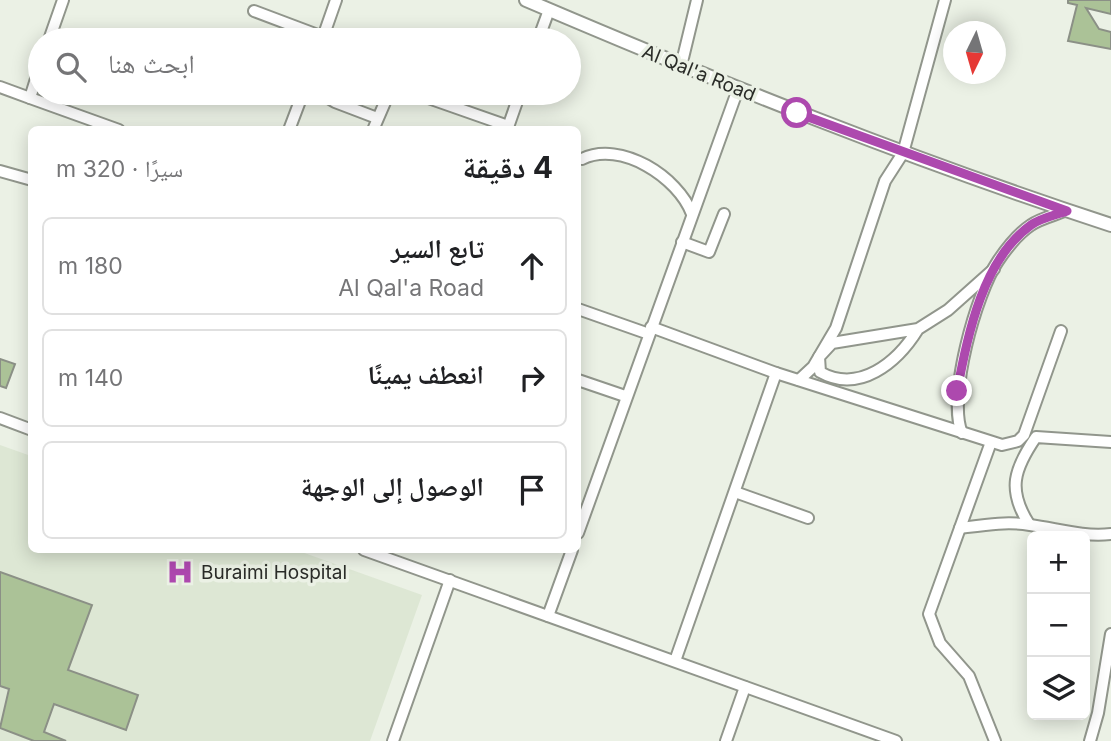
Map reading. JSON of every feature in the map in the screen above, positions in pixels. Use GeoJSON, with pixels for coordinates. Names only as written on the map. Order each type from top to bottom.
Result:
{"type":"FeatureCollection","features":[{"type":"Feature","properties":{"kind":"street"},"geometry":{"type":"LineString","coordinates":[[53,28],[63,0]]}},
{"type":"Feature","properties":{"kind":"street"},"geometry":{"type":"LineString","coordinates":[[326,28],[336,0]]}},
{"type":"Feature","properties":{"kind":"street","name":"Al Qal'a Road"},"geometry":{"type":"LineString","coordinates":[[526,0],[681,66],[903,153],[1111,225]]}},
{"type":"Feature","properties":{"kind":"street"},"geometry":{"type":"LineString","coordinates":[[681,66],[697,0]]}},
{"type":"Feature","properties":{"kind":"street"},"geometry":{"type":"LineString","coordinates":[[918,328],[877,373],[855,381],[832,379],[820,372],[819,357],[836,328],[885,181],[903,153],[944,0]]}},
{"type":"Feature","properties":{"kind":"street"},"geometry":{"type":"LineString","coordinates":[[542,28],[549,10]]}},
{"type":"Feature","properties":{"kind":"street"},"geometry":{"type":"LineString","coordinates":[[254,11],[295,28]]}},
{"type":"Feature","properties":{"kind":"street"},"geometry":{"type":"LineString","coordinates":[[0,87],[28,97]]}},
{"type":"Feature","properties":{"kind":"street"},"geometry":{"type":"LineString","coordinates":[[581,524],[625,396],[738,89]]}},
{"type":"Feature","properties":{"kind":"street"},"geometry":{"type":"LineString","coordinates":[[47,105],[94,125]]}},
{"type":"Feature","properties":{"kind":"street"},"geometry":{"type":"LineString","coordinates":[[291,126],[298,105]]}},
{"type":"Feature","properties":{"kind":"street"},"geometry":{"type":"LineString","coordinates":[[340,105],[375,124],[384,105]]}},
{"type":"Feature","properties":{"kind":"street"},"geometry":{"type":"LineString","coordinates":[[446,105],[502,126]]}},
{"type":"Feature","properties":{"kind":"street"},"geometry":{"type":"LineString","coordinates":[[508,126],[516,105]]}},
{"type":"Feature","properties":{"kind":"street"},"geometry":{"type":"LineString","coordinates":[[581,164],[584,155],[605,152],[643,165],[686,198],[692,214]]}},
{"type":"Feature","properties":{"kind":"street"},"geometry":{"type":"LineString","coordinates":[[0,171],[28,179]]}},
{"type":"Feature","properties":{"kind":"street"},"geometry":{"type":"LineString","coordinates":[[799,380],[832,343],[895,335],[918,328],[948,310],[994,269],[1032,224],[1067,211]]}},
{"type":"Feature","properties":{"kind":"street"},"geometry":{"type":"LineString","coordinates":[[682,242],[709,252],[724,214]]}},
{"type":"Feature","properties":{"kind":"street"},"geometry":{"type":"LineString","coordinates":[[962,433],[957,420],[957,391],[976,316],[994,269]]}},
{"type":"Feature","properties":{"kind":"street"},"geometry":{"type":"LineString","coordinates":[[581,310],[962,433],[991,442],[1010,444],[1024,435],[1062,331]]}},
{"type":"Feature","properties":{"kind":"street"},"geometry":{"type":"LineString","coordinates":[[674,661],[776,373]]}},
{"type":"Feature","properties":{"kind":"street"},"geometry":{"type":"LineString","coordinates":[[581,381],[625,396]]}},
{"type":"Feature","properties":{"kind":"street"},"geometry":{"type":"LineString","coordinates":[[0,418],[28,428]]}},
{"type":"Feature","properties":{"kind":"street"},"geometry":{"type":"LineString","coordinates":[[1029,524],[1016,504],[1015,481],[1020,460],[1036,437],[1111,442]]}},
{"type":"Feature","properties":{"kind":"street"},"geometry":{"type":"LineString","coordinates":[[991,442],[929,614],[940,643],[969,676],[995,741]]}},
{"type":"Feature","properties":{"kind":"street"},"geometry":{"type":"LineString","coordinates":[[735,492],[808,518]]}},
{"type":"Feature","properties":{"kind":"street"},"geometry":{"type":"LineString","coordinates":[[960,528],[1029,524],[1076,535],[1111,534]]}},
{"type":"Feature","properties":{"kind":"street"},"geometry":{"type":"LineString","coordinates":[[373,553],[896,741]]}},
{"type":"Feature","properties":{"kind":"street"},"geometry":{"type":"LineString","coordinates":[[548,616],[571,553]]}},
{"type":"Feature","properties":{"kind":"street"},"geometry":{"type":"LineString","coordinates":[[393,741],[450,580]]}},
{"type":"Feature","properties":{"kind":"street"},"geometry":{"type":"LineString","coordinates":[[1090,741],[1111,634]]}},
{"type":"Feature","properties":{"kind":"street"},"geometry":{"type":"LineString","coordinates":[[726,741],[745,687]]}},
{"type":"Feature","properties":{"kind":"shaded area","name":"Buraimi Hospital"},"geometry":{"type":"Polygon","coordinates":[[[0,445],[28,455],[28,553],[304,553],[422,595],[370,741],[0,741],[0,445]]]}},
{"type":"Feature","properties":{"kind":"building"},"geometry":{"type":"Polygon","coordinates":[[[1068,0],[1111,0],[1111,14],[1086,8],[1099,29],[1111,32],[1111,49],[1068,41],[1077,5],[1068,3],[1068,0]]]}},
{"type":"Feature","properties":{"kind":"building"},"geometry":{"type":"Polygon","coordinates":[[[0,359],[15,364],[6,388],[0,386],[0,359]]]}},
{"type":"Feature","properties":{"kind":"building"},"geometry":{"type":"Polygon","coordinates":[[[0,572],[92,605],[68,670],[138,695],[126,730],[54,704],[44,732],[66,741],[34,741],[0,728],[9,689],[0,686],[0,572]]]}},
{"type":"Feature","properties":{"kind":"place","name":"Buraimi Hospital"},"geometry":{"type":"Point","coordinates":[180,572]}},
{"type":"Feature","properties":{"kind":"route"},"geometry":{"type":"LineString","coordinates":[[797,113],[1067,211],[1032,224],[998,261],[976,316],[957,391]]}}]}
